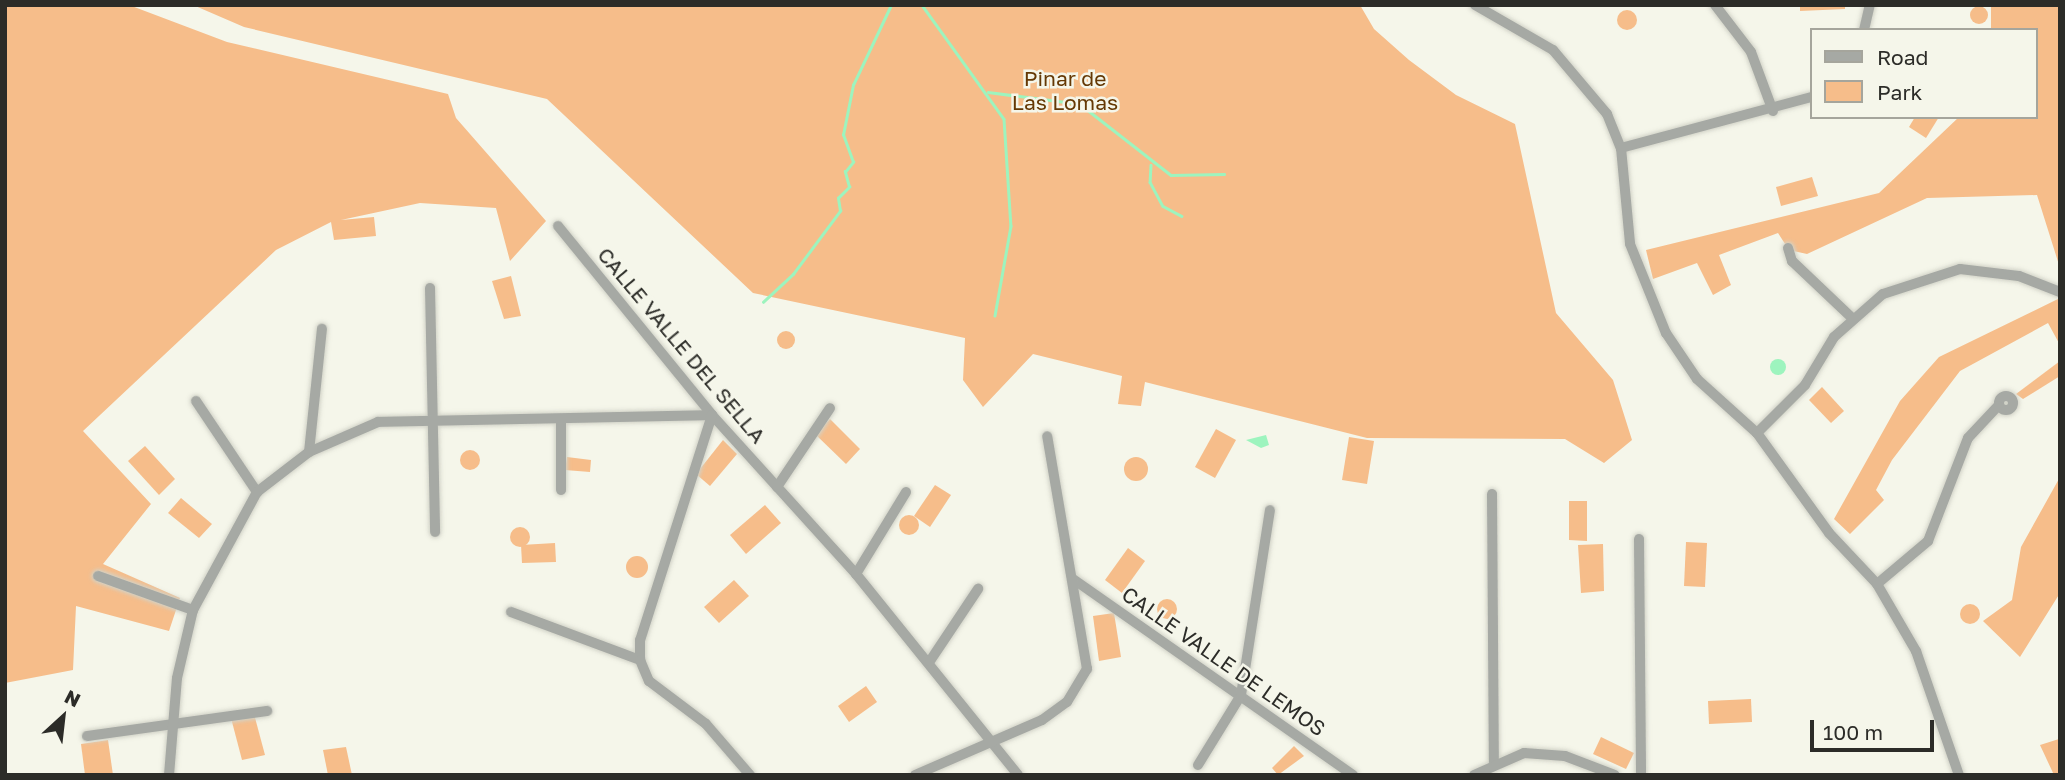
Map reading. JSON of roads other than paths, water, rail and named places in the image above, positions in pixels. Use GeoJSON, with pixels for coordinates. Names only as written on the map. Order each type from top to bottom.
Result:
{"type":"FeatureCollection","features":[{"type":"Feature","properties":{"kind":"street"},"geometry":{"type":"LineString","coordinates":[[1475,5],[1553,50],[1575,70],[1607,114],[1621,148],[1630,244],[1651,303],[1697,379],[1757,433],[1829,533],[1877,584],[1916,651],[1959,775]]}},
{"type":"Feature","properties":{"kind":"street"},"geometry":{"type":"LineString","coordinates":[[1715,5],[1751,52],[1773,111]]}},
{"type":"Feature","properties":{"kind":"street"},"geometry":{"type":"LineString","coordinates":[[1864,28],[1870,5]]}},
{"type":"Feature","properties":{"kind":"street"},"geometry":{"type":"LineString","coordinates":[[1621,148],[1773,111],[1810,97]]}},
{"type":"Feature","properties":{"kind":"street","name":"CALLE VALLE DEL SELLA"},"geometry":{"type":"LineString","coordinates":[[558,226],[712,415],[856,574],[930,662],[1018,775]]}},
{"type":"Feature","properties":{"kind":"street"},"geometry":{"type":"LineString","coordinates":[[1788,248],[1792,261],[1852,318]]}},
{"type":"Feature","properties":{"kind":"street"},"geometry":{"type":"LineString","coordinates":[[1757,433],[1805,385],[1852,318],[1917,278],[1960,270],[2018,276],[2060,292]]}},
{"type":"Feature","properties":{"kind":"street"},"geometry":{"type":"LineString","coordinates":[[430,288],[430,419],[435,532]]}},
{"type":"Feature","properties":{"kind":"street"},"geometry":{"type":"LineString","coordinates":[[309,452],[322,329]]}},
{"type":"Feature","properties":{"kind":"street"},"geometry":{"type":"LineString","coordinates":[[196,401],[257,492]]}},
{"type":"Feature","properties":{"kind":"street"},"geometry":{"type":"LineString","coordinates":[[1877,584],[1928,541],[1968,438],[1998,406]]}},
{"type":"Feature","properties":{"kind":"street"},"geometry":{"type":"LineString","coordinates":[[777,487],[830,408]]}},
{"type":"Feature","properties":{"kind":"street"},"geometry":{"type":"LineString","coordinates":[[169,775],[172,724],[193,610],[257,492],[309,452],[378,422],[712,415],[640,639],[640,660],[649,681],[706,724],[750,775]]}},
{"type":"Feature","properties":{"kind":"street"},"geometry":{"type":"LineString","coordinates":[[561,419],[561,490]]}},
{"type":"Feature","properties":{"kind":"street"},"geometry":{"type":"LineString","coordinates":[[915,775],[1042,720],[1080,685],[1088,650],[1047,436]]}},
{"type":"Feature","properties":{"kind":"street"},"geometry":{"type":"LineString","coordinates":[[856,574],[906,492]]}},
{"type":"Feature","properties":{"kind":"street"},"geometry":{"type":"LineString","coordinates":[[1492,494],[1494,762]]}},
{"type":"Feature","properties":{"kind":"street"},"geometry":{"type":"LineString","coordinates":[[1198,765],[1241,695],[1270,510]]}},
{"type":"Feature","properties":{"kind":"street"},"geometry":{"type":"LineString","coordinates":[[1639,539],[1641,775]]}},
{"type":"Feature","properties":{"kind":"street"},"geometry":{"type":"LineString","coordinates":[[98,576],[193,610]]}},
{"type":"Feature","properties":{"kind":"street","name":"CALLE VALLE DE LEMOS"},"geometry":{"type":"LineString","coordinates":[[1073,579],[1353,775]]}},
{"type":"Feature","properties":{"kind":"street"},"geometry":{"type":"LineString","coordinates":[[930,662],[978,589]]}},
{"type":"Feature","properties":{"kind":"street"},"geometry":{"type":"LineString","coordinates":[[511,612],[640,660]]}},
{"type":"Feature","properties":{"kind":"street"},"geometry":{"type":"LineString","coordinates":[[87,736],[267,711]]}},
{"type":"Feature","properties":{"kind":"street"},"geometry":{"type":"LineString","coordinates":[[1474,775],[1494,762],[1524,753],[1565,756],[1615,775]]}},
{"type":"Feature","properties":{"kind":"waterway"},"geometry":{"type":"LineString","coordinates":[[763,302],[793,274],[840,211],[838,198],[849,187],[845,172],[853,162],[843,135],[853,85],[891,5]]}},
{"type":"Feature","properties":{"kind":"waterway"},"geometry":{"type":"LineString","coordinates":[[922,5],[1004,119],[1011,226],[995,316]]}},
{"type":"Feature","properties":{"kind":"waterway"},"geometry":{"type":"LineString","coordinates":[[988,92],[1080,104],[1171,175],[1224,174]]}},
{"type":"Feature","properties":{"kind":"waterway"},"geometry":{"type":"LineString","coordinates":[[1151,165],[1150,182],[1163,206],[1182,216]]}},
{"type":"Feature","properties":{"kind":"park label","name":"Pinar de Las Lomas"},"geometry":{"type":"Point","coordinates":[1065,90]}}]}
